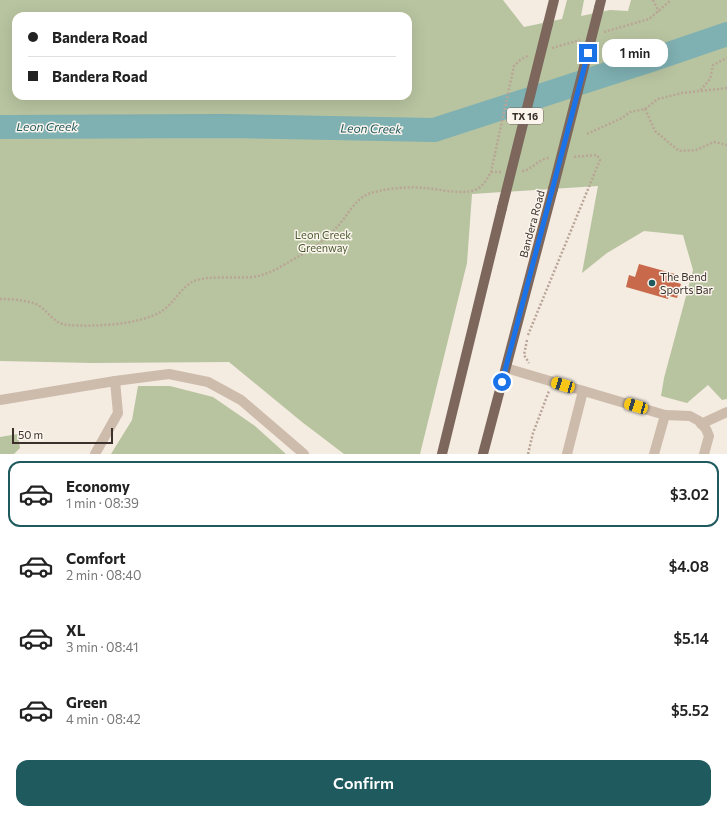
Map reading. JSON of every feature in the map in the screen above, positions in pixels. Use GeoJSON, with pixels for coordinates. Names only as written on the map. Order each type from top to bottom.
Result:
{"type":"FeatureCollection","features":[{"type":"Feature","properties":{"kind":"main road","name":"TX 16"},"geometry":{"type":"LineString","coordinates":[[442,454],[554,0]]}},
{"type":"Feature","properties":{"kind":"main road","name":"Bandera Road"},"geometry":{"type":"LineString","coordinates":[[483,454],[600,4]]}},
{"type":"Feature","properties":{"kind":"lane"},"geometry":{"type":"LineString","coordinates":[[506,368],[665,415],[690,416],[706,429],[709,436],[704,454]]}},
{"type":"Feature","properties":{"kind":"lane"},"geometry":{"type":"LineString","coordinates":[[0,400],[115,381],[169,374],[208,382],[241,400],[304,454]]}},
{"type":"Feature","properties":{"kind":"lane"},"geometry":{"type":"LineString","coordinates":[[95,454],[118,413],[115,381]]}},
{"type":"Feature","properties":{"kind":"lane"},"geometry":{"type":"LineString","coordinates":[[567,454],[583,391]]}},
{"type":"Feature","properties":{"kind":"lane"},"geometry":{"type":"LineString","coordinates":[[701,424],[727,412]]}},
{"type":"Feature","properties":{"kind":"lane"},"geometry":{"type":"LineString","coordinates":[[654,454],[665,415]]}},
{"type":"Feature","properties":{"kind":"path"},"geometry":{"type":"LineString","coordinates":[[654,0],[659,12]]}},
{"type":"Feature","properties":{"kind":"path"},"geometry":{"type":"LineString","coordinates":[[700,91],[710,79],[713,65],[727,58]]}},
{"type":"Feature","properties":{"kind":"path"},"geometry":{"type":"LineString","coordinates":[[0,299],[35,304],[55,321],[65,325],[89,326],[144,319],[161,312],[170,305],[182,290],[193,282],[204,279],[259,276],[307,252],[329,236],[357,202],[367,195],[385,190],[422,187],[461,191],[475,190],[484,184],[491,172],[511,80]]}},
{"type":"Feature","properties":{"kind":"path"},"geometry":{"type":"LineString","coordinates":[[587,134],[622,118],[630,112],[645,109],[658,99],[682,93],[727,88]]}},
{"type":"Feature","properties":{"kind":"path"},"geometry":{"type":"LineString","coordinates":[[645,109],[655,131],[679,150],[696,150],[714,142],[727,145]]}},
{"type":"Feature","properties":{"kind":"path"},"geometry":{"type":"LineString","coordinates":[[530,366],[524,355],[527,336],[600,160],[597,155],[566,157]]}},
{"type":"Feature","properties":{"kind":"path"},"geometry":{"type":"LineString","coordinates":[[515,172],[527,170],[543,159],[551,158]]}},
{"type":"Feature","properties":{"kind":"path"},"geometry":{"type":"LineString","coordinates":[[491,172],[507,172]]}},
{"type":"Feature","properties":{"kind":"path"},"geometry":{"type":"LineString","coordinates":[[528,454],[533,433],[552,381]]}},
{"type":"Feature","properties":{"kind":"green space","name":"Leon Creek Greenway"},"geometry":{"type":"Polygon","coordinates":[[[0,0],[503,0],[524,27],[562,19],[567,0],[584,0],[581,16],[610,10],[628,11],[631,0],[727,0],[727,399],[722,400],[708,385],[687,403],[661,396],[664,378],[693,270],[683,235],[644,231],[607,253],[582,273],[598,186],[472,194],[467,263],[420,454],[344,454],[302,422],[229,362],[93,363],[0,361],[0,0]]]}},
{"type":"Feature","properties":{"kind":"green space"},"geometry":{"type":"Polygon","coordinates":[[[138,386],[170,386],[213,397],[255,426],[286,454],[111,454],[132,420],[138,386]]]}},
{"type":"Feature","properties":{"kind":"green space"},"geometry":{"type":"Polygon","coordinates":[[[18,434],[20,448],[14,454],[0,454],[0,437],[18,434]]]}},
{"type":"Feature","properties":{"kind":"building","name":"The Bend Sports Bar"},"geometry":{"type":"Polygon","coordinates":[[[639,264],[675,274],[673,281],[681,284],[677,298],[669,296],[668,299],[626,287],[629,275],[635,277],[639,264]]]}},
{"type":"Feature","properties":{"kind":"waterway","name":"Leon Creek"},"geometry":{"type":"LineString","coordinates":[[0,127],[224,126],[434,130],[727,34]]}},
{"type":"Feature","properties":{"kind":"place","name":"The Bend Sports Bar"},"geometry":{"type":"Point","coordinates":[652,283]}},
{"type":"Feature","properties":{"kind":"route"},"geometry":{"type":"LineString","coordinates":[[502,382],[588,53]]}}]}
